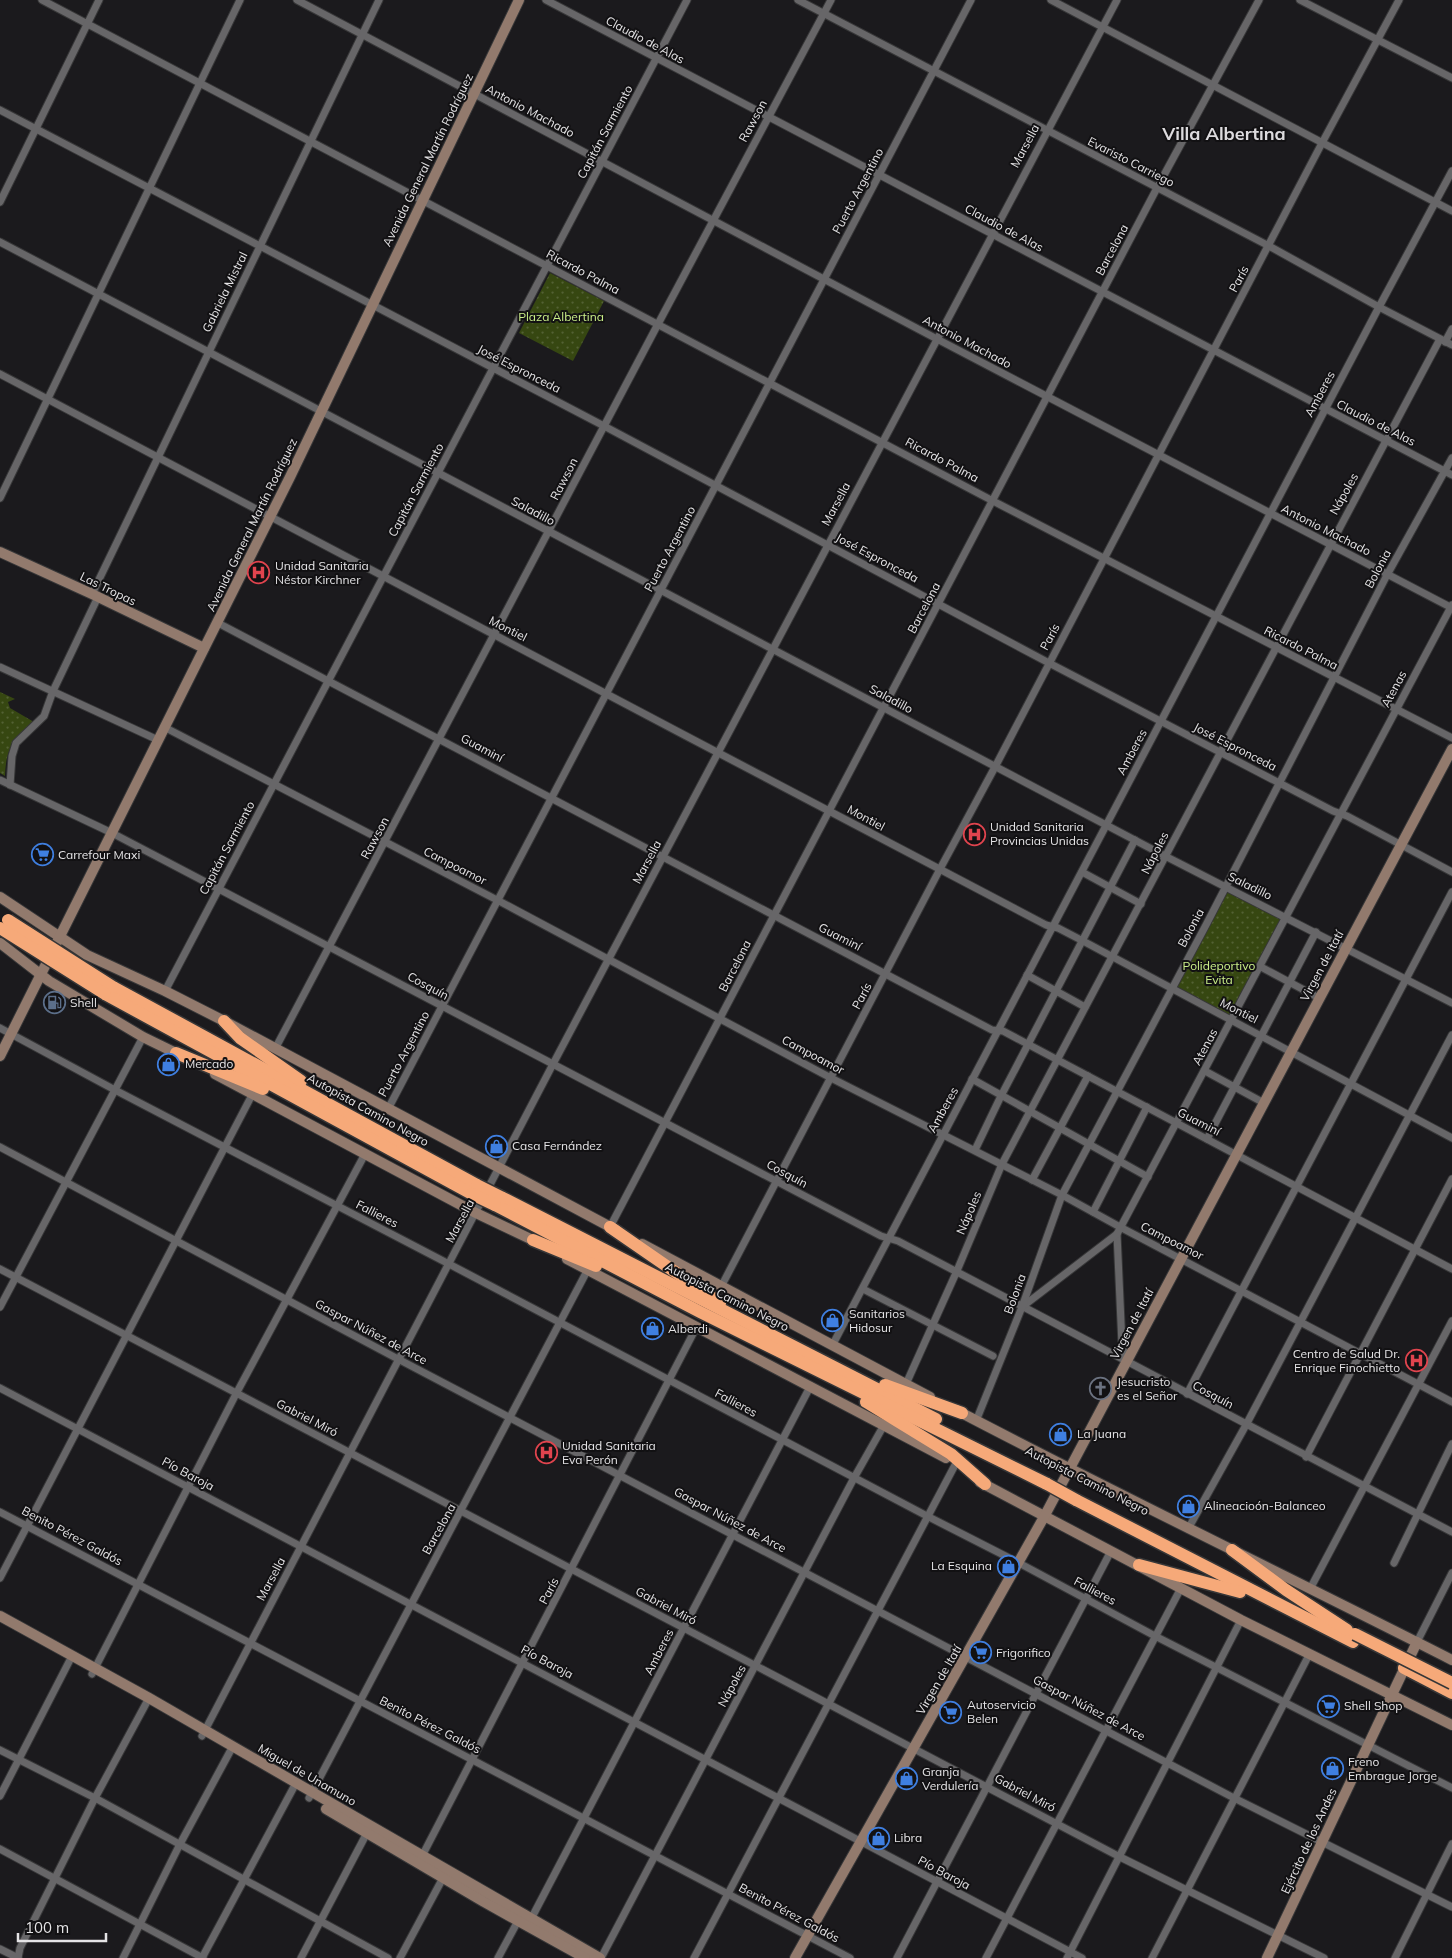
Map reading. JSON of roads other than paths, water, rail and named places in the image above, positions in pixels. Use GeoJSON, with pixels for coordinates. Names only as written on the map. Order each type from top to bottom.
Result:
{"type":"FeatureCollection","features":[{"type":"Feature","properties":{"kind":"highway","name":"Autopista Camino Negro"},"geometry":{"type":"LineString","coordinates":[[3,921],[109,991],[372,1141],[748,1324],[829,1370]]}},
{"type":"Feature","properties":{"kind":"highway","name":"Autopista Camino Negro"},"geometry":{"type":"LineString","coordinates":[[109,991],[344,1112],[474,1189]]}},
{"type":"Feature","properties":{"kind":"highway"},"geometry":{"type":"LineString","coordinates":[[224,1021],[240,1038],[344,1112]]}},
{"type":"Feature","properties":{"kind":"highway"},"geometry":{"type":"LineString","coordinates":[[176,1053],[286,1099],[372,1141]]}},
{"type":"Feature","properties":{"kind":"highway","name":"Autopista Camino Negro"},"geometry":{"type":"LineString","coordinates":[[498,1201],[700,1312],[829,1370],[1050,1481],[1308,1620],[1352,1635],[1452,1693]]}},
{"type":"Feature","properties":{"kind":"highway"},"geometry":{"type":"LineString","coordinates":[[610,1227],[710,1295],[748,1324]]}},
{"type":"Feature","properties":{"kind":"highway"},"geometry":{"type":"LineString","coordinates":[[533,1240],[670,1301],[700,1312]]}},
{"type":"Feature","properties":{"kind":"highway"},"geometry":{"type":"LineString","coordinates":[[829,1370],[962,1413]]}},
{"type":"Feature","properties":{"kind":"highway"},"geometry":{"type":"LineString","coordinates":[[829,1370],[950,1454],[985,1484]]}},
{"type":"Feature","properties":{"kind":"highway","name":"Autopista Camino Negro"},"geometry":{"type":"LineString","coordinates":[[1078,1496],[1352,1635],[1452,1683]]}},
{"type":"Feature","properties":{"kind":"highway"},"geometry":{"type":"LineString","coordinates":[[1232,1550],[1352,1635]]}},
{"type":"Feature","properties":{"kind":"highway"},"geometry":{"type":"LineString","coordinates":[[1139,1565],[1224,1586],[1308,1620]]}},
{"type":"Feature","properties":{"kind":"street","name":"Ricardo Palma"},"geometry":{"type":"LineString","coordinates":[[42,0],[771,382],[993,501],[1452,738]]}},
{"type":"Feature","properties":{"kind":"street"},"geometry":{"type":"LineString","coordinates":[[0,202],[99,0]]}},
{"type":"Feature","properties":{"kind":"street"},"geometry":{"type":"LineString","coordinates":[[0,498],[240,0]]}},
{"type":"Feature","properties":{"kind":"street","name":"Antonio Machado"},"geometry":{"type":"LineString","coordinates":[[296,0],[1270,514],[1452,607]]}},
{"type":"Feature","properties":{"kind":"street","name":"Gabriela Mistral"},"geometry":{"type":"LineString","coordinates":[[10,785],[12,756],[16,743],[44,716],[95,595],[158,458],[379,0]]}},
{"type":"Feature","properties":{"kind":"street","name":"Avenida General Martín Rodríguez"},"geometry":{"type":"LineString","coordinates":[[0,1056],[218,623],[519,0]]}},
{"type":"Feature","properties":{"kind":"street","name":"Claudio de Alas"},"geometry":{"type":"LineString","coordinates":[[546,0],[878,176],[1448,473]]}},
{"type":"Feature","properties":{"kind":"street","name":"Capitán Sarmiento"},"geometry":{"type":"LineString","coordinates":[[165,991],[687,0]]}},
{"type":"Feature","properties":{"kind":"street","name":"Evaristo Carriego"},"geometry":{"type":"LineString","coordinates":[[798,0],[1269,246],[1445,342]]}},
{"type":"Feature","properties":{"kind":"street","name":"Rawson"},"geometry":{"type":"LineString","coordinates":[[276,1049],[831,0]]}},
{"type":"Feature","properties":{"kind":"street","name":"Puerto Argentino"},"geometry":{"type":"LineString","coordinates":[[388,1109],[972,0]]}},
{"type":"Feature","properties":{"kind":"street"},"geometry":{"type":"LineString","coordinates":[[1051,0],[1452,211]]}},
{"type":"Feature","properties":{"kind":"street","name":"Marsella"},"geometry":{"type":"LineString","coordinates":[[203,1733],[608,959],[1117,0]]}},
{"type":"Feature","properties":{"kind":"street","name":"Barcelona"},"geometry":{"type":"LineString","coordinates":[[610,1227],[1049,397],[1157,188],[1259,0]]}},
{"type":"Feature","properties":{"kind":"street"},"geometry":{"type":"LineString","coordinates":[[1300,0],[1452,78]]}},
{"type":"Feature","properties":{"kind":"street","name":"París"},"geometry":{"type":"LineString","coordinates":[[722,1285],[1399,0]]}},
{"type":"Feature","properties":{"kind":"street","name":"José Espronceda"},"geometry":{"type":"LineString","coordinates":[[0,110],[828,544],[1049,663],[1452,872]]}},
{"type":"Feature","properties":{"kind":"street","name":"Amberes"},"geometry":{"type":"LineString","coordinates":[[833,1344],[1452,171]]}},
{"type":"Feature","properties":{"kind":"street","name":"Saladillo"},"geometry":{"type":"LineString","coordinates":[[0,242],[1165,856],[1452,1003]]}},
{"type":"Feature","properties":{"kind":"street","name":"Nápoles"},"geometry":{"type":"LineString","coordinates":[[906,1384],[1002,1164],[1141,904],[1329,544],[1452,328]]}},
{"type":"Feature","properties":{"kind":"street","name":"Montiel"},"geometry":{"type":"LineString","coordinates":[[0,374],[382,578],[495,634],[1046,925],[1083,941],[1452,1138]]}},
{"type":"Feature","properties":{"kind":"street","name":"Bolonia"},"geometry":{"type":"LineString","coordinates":[[976,1421],[1022,1307],[1062,1195],[1226,887],[1279,782],[1336,678],[1387,575],[1448,473],[1452,458]]}},
{"type":"Feature","properties":{"kind":"street","name":"Las Tropas"},"geometry":{"type":"LineString","coordinates":[[0,552],[95,595],[204,648]]}},
{"type":"Feature","properties":{"kind":"street","name":"Atenas"},"geometry":{"type":"LineString","coordinates":[[1022,1307],[1119,1230],[1452,607]]}},
{"type":"Feature","properties":{"kind":"street","name":"Guaminí"},"geometry":{"type":"LineString","coordinates":[[218,623],[440,738],[992,1030],[1003,1031],[1452,1269]]}},
{"type":"Feature","properties":{"kind":"street"},"geometry":{"type":"LineString","coordinates":[[0,667],[158,740]]}},
{"type":"Feature","properties":{"kind":"street","name":"Campoamor"},"geometry":{"type":"LineString","coordinates":[[164,727],[274,783],[831,1078],[1062,1195],[1093,1212],[1119,1230],[1181,1258],[1452,1402]]}},
{"type":"Feature","properties":{"kind":"street","name":"Virgen de Itatí"},"geometry":{"type":"LineString","coordinates":[[795,1958],[806,1935],[1044,1517],[1452,749]]}},
{"type":"Feature","properties":{"kind":"street","name":"Cosquín"},"geometry":{"type":"LineString","coordinates":[[0,780],[112,833],[331,946],[553,1064],[888,1238],[898,1241],[1452,1532]]}},
{"type":"Feature","properties":{"kind":"street"},"geometry":{"type":"LineString","coordinates":[[975,1150],[1001,1096],[1135,840]]}},
{"type":"Feature","properties":{"kind":"street"},"geometry":{"type":"LineString","coordinates":[[1082,872],[1141,904]]}},
{"type":"Feature","properties":{"kind":"street"},"geometry":{"type":"LineString","coordinates":[[1187,1394],[1452,892]]}},
{"type":"Feature","properties":{"kind":"street"},"geometry":{"type":"LineString","coordinates":[[0,897],[87,955],[224,1021],[976,1421],[1452,1660]]}},
{"type":"Feature","properties":{"kind":"street"},"geometry":{"type":"LineString","coordinates":[[1206,1139],[1316,932]]}},
{"type":"Feature","properties":{"kind":"street"},"geometry":{"type":"LineString","coordinates":[[0,943],[41,976],[143,1037],[941,1455],[966,1474],[1044,1517],[1309,1655],[1452,1725]]}},
{"type":"Feature","properties":{"kind":"street"},"geometry":{"type":"LineString","coordinates":[[1261,967],[1319,998]]}},
{"type":"Feature","properties":{"kind":"street"},"geometry":{"type":"LineString","coordinates":[[1027,975],[1085,1008]]}},
{"type":"Feature","properties":{"kind":"street","name":"Fallieres"},"geometry":{"type":"LineString","coordinates":[[0,1028],[926,1516],[1019,1562],[1155,1636],[1452,1788]]}},
{"type":"Feature","properties":{"kind":"street"},"geometry":{"type":"LineString","coordinates":[[1188,1529],[1246,1425],[1452,1035]]}},
{"type":"Feature","properties":{"kind":"street"},"geometry":{"type":"LineString","coordinates":[[0,1307],[143,1037]]}},
{"type":"Feature","properties":{"kind":"street"},"geometry":{"type":"LineString","coordinates":[[1205,1071],[1264,1103]]}},
{"type":"Feature","properties":{"kind":"street"},"geometry":{"type":"LineString","coordinates":[[1032,1180],[1088,1076]]}},
{"type":"Feature","properties":{"kind":"street"},"geometry":{"type":"LineString","coordinates":[[972,1079],[1148,1177]]}},
{"type":"Feature","properties":{"kind":"street"},"geometry":{"type":"LineString","coordinates":[[0,1578],[252,1095]]}},
{"type":"Feature","properties":{"kind":"street"},"geometry":{"type":"LineString","coordinates":[[1093,1212],[1147,1107]]}},
{"type":"Feature","properties":{"kind":"street","name":"Gaspar Núñez de Arce"},"geometry":{"type":"LineString","coordinates":[[0,1147],[398,1359],[1038,1693],[1234,1798],[1452,1907]]}},
{"type":"Feature","properties":{"kind":"street"},"geometry":{"type":"LineString","coordinates":[[94,1671],[236,1394],[365,1154]]}},
{"type":"Feature","properties":{"kind":"street"},"geometry":{"type":"LineString","coordinates":[[1306,1457],[1452,1179]]}},
{"type":"Feature","properties":{"kind":"street"},"geometry":{"type":"LineString","coordinates":[[1119,1230],[1122,1345],[1127,1362]]}},
{"type":"Feature","properties":{"kind":"street","name":"Gabriel Miró"},"geometry":{"type":"LineString","coordinates":[[0,1269],[1120,1856],[1324,1958]]}},
{"type":"Feature","properties":{"kind":"street","name":"Barcelona"},"geometry":{"type":"LineString","coordinates":[[311,1795],[587,1271]]}},
{"type":"Feature","properties":{"kind":"street"},"geometry":{"type":"LineString","coordinates":[[863,1289],[993,1356]]}},
{"type":"Feature","properties":{"kind":"street"},"geometry":{"type":"LineString","coordinates":[[1310,1589],[1452,1321]]}},
{"type":"Feature","properties":{"kind":"street","name":"París"},"geometry":{"type":"LineString","coordinates":[[420,1860],[573,1569],[696,1328]]}},
{"type":"Feature","properties":{"kind":"street","name":"Amberes"},"geometry":{"type":"LineString","coordinates":[[498,1958],[524,1920],[585,1818],[810,1387]]}},
{"type":"Feature","properties":{"kind":"street","name":"Pío Baroja"},"geometry":{"type":"LineString","coordinates":[[0,1388],[861,1840],[1007,1919],[1069,1955],[1082,1958]]}},
{"type":"Feature","properties":{"kind":"street","name":"Nápoles"},"geometry":{"type":"LineString","coordinates":[[595,1957],[655,1856],[854,1478],[884,1425]]}},
{"type":"Feature","properties":{"kind":"street"},"geometry":{"type":"LineString","coordinates":[[1394,1563],[1452,1444]]}},
{"type":"Feature","properties":{"kind":"street"},"geometry":{"type":"LineString","coordinates":[[694,1958],[926,1516],[955,1465]]}},
{"type":"Feature","properties":{"kind":"street","name":"Benito Pérez Galdós"},"geometry":{"type":"LineString","coordinates":[[0,1512],[850,1958]]}},
{"type":"Feature","properties":{"kind":"street"},"geometry":{"type":"LineString","coordinates":[[897,1958],[1111,1551]]}},
{"type":"Feature","properties":{"kind":"street","name":"Ejército de los Andes"},"geometry":{"type":"LineString","coordinates":[[1267,1958],[1369,1745],[1390,1696],[1452,1573]]}},
{"type":"Feature","properties":{"kind":"street"},"geometry":{"type":"LineString","coordinates":[[986,1958],[1181,1588]]}},
{"type":"Feature","properties":{"kind":"street","name":"Miguel de Unamuno"},"geometry":{"type":"LineString","coordinates":[[0,1616],[71,1659]]}},
{"type":"Feature","properties":{"kind":"street"},"geometry":{"type":"LineString","coordinates":[[1069,1955],[1241,1620]]}},
{"type":"Feature","properties":{"kind":"street","name":"Miguel de Unamuno"},"geometry":{"type":"LineString","coordinates":[[0,1623],[94,1671],[524,1920],[595,1957]]}},
{"type":"Feature","properties":{"kind":"street"},"geometry":{"type":"LineString","coordinates":[[1152,1958],[1309,1655]]}},
{"type":"Feature","properties":{"kind":"street"},"geometry":{"type":"LineString","coordinates":[[0,1796],[71,1659]]}},
{"type":"Feature","properties":{"kind":"street"},"geometry":{"type":"LineString","coordinates":[[0,1948],[18,1958],[20,1948],[95,1798],[147,1701]]}},
{"type":"Feature","properties":{"kind":"street"},"geometry":{"type":"LineString","coordinates":[[123,1958],[180,1844],[231,1749]]}},
{"type":"Feature","properties":{"kind":"street"},"geometry":{"type":"LineString","coordinates":[[0,1750],[95,1798],[388,1958]]}},
{"type":"Feature","properties":{"kind":"street"},"geometry":{"type":"LineString","coordinates":[[0,1849],[56,1877],[203,1958],[294,1786]]}},
{"type":"Feature","properties":{"kind":"street"},"geometry":{"type":"LineString","coordinates":[[301,1958],[368,1830]]}},
{"type":"Feature","properties":{"kind":"street"},"geometry":{"type":"LineString","coordinates":[[1395,1958],[1452,1844]]}},
{"type":"Feature","properties":{"kind":"street"},"geometry":{"type":"LineString","coordinates":[[400,1958],[444,1874]]}},
{"type":"Feature","properties":{"kind":"place","name":"Unidad Sanitaria Néstor Kirchner"},"geometry":{"type":"Point","coordinates":[259,573]}},
{"type":"Feature","properties":{"kind":"place","name":"Unidad Sanitaria Provincias Unidas"},"geometry":{"type":"Point","coordinates":[974,834]}},
{"type":"Feature","properties":{"kind":"place","name":"Carrefour Maxi"},"geometry":{"type":"Point","coordinates":[42,855]}},
{"type":"Feature","properties":{"kind":"place","name":"Shell"},"geometry":{"type":"Point","coordinates":[54,1003]}},
{"type":"Feature","properties":{"kind":"place","name":"Mercado"},"geometry":{"type":"Point","coordinates":[169,1064]}},
{"type":"Feature","properties":{"kind":"place","name":"Casa Fernández"},"geometry":{"type":"Point","coordinates":[496,1146]}},
{"type":"Feature","properties":{"kind":"place","name":"Sanitarios Hidosur"},"geometry":{"type":"Point","coordinates":[833,1321]}},
{"type":"Feature","properties":{"kind":"place","name":"Alberdi"},"geometry":{"type":"Point","coordinates":[652,1329]}},
{"type":"Feature","properties":{"kind":"place","name":"Centro de Salud Dr. Enrique Finochietto"},"geometry":{"type":"Point","coordinates":[1416,1361]}},
{"type":"Feature","properties":{"kind":"place","name":"Jesucristo es el Señor"},"geometry":{"type":"Point","coordinates":[1101,1389]}},
{"type":"Feature","properties":{"kind":"place","name":"La Juana"},"geometry":{"type":"Point","coordinates":[1061,1434]}},
{"type":"Feature","properties":{"kind":"place","name":"Unidad Sanitaria Eva Perón"},"geometry":{"type":"Point","coordinates":[546,1453]}},
{"type":"Feature","properties":{"kind":"place","name":"Alineacioón-Balanceo"},"geometry":{"type":"Point","coordinates":[1188,1506]}},
{"type":"Feature","properties":{"kind":"place","name":"La Esquina"},"geometry":{"type":"Point","coordinates":[1008,1566]}},
{"type":"Feature","properties":{"kind":"place","name":"Frigorifico"},"geometry":{"type":"Point","coordinates":[980,1653]}},
{"type":"Feature","properties":{"kind":"place","name":"Shell Shop"},"geometry":{"type":"Point","coordinates":[1328,1706]}},
{"type":"Feature","properties":{"kind":"place","name":"Autoservicio Belen"},"geometry":{"type":"Point","coordinates":[951,1712]}},
{"type":"Feature","properties":{"kind":"place","name":"Freno Embrague Jorge"},"geometry":{"type":"Point","coordinates":[1332,1769]}},
{"type":"Feature","properties":{"kind":"place","name":"Granja Verdulería"},"geometry":{"type":"Point","coordinates":[906,1779]}},
{"type":"Feature","properties":{"kind":"place","name":"Libra"},"geometry":{"type":"Point","coordinates":[878,1838]}},
{"type":"Feature","properties":{"kind":"district","name":"Villa Albertina"},"geometry":{"type":"Point","coordinates":[1224,134]}},
{"type":"Feature","properties":{"kind":"park label","name":"Plaza Albertina"},"geometry":{"type":"Point","coordinates":[561,317]}},
{"type":"Feature","properties":{"kind":"park label","name":"Polideportivo Evita"},"geometry":{"type":"Point","coordinates":[1219,973]}}]}
